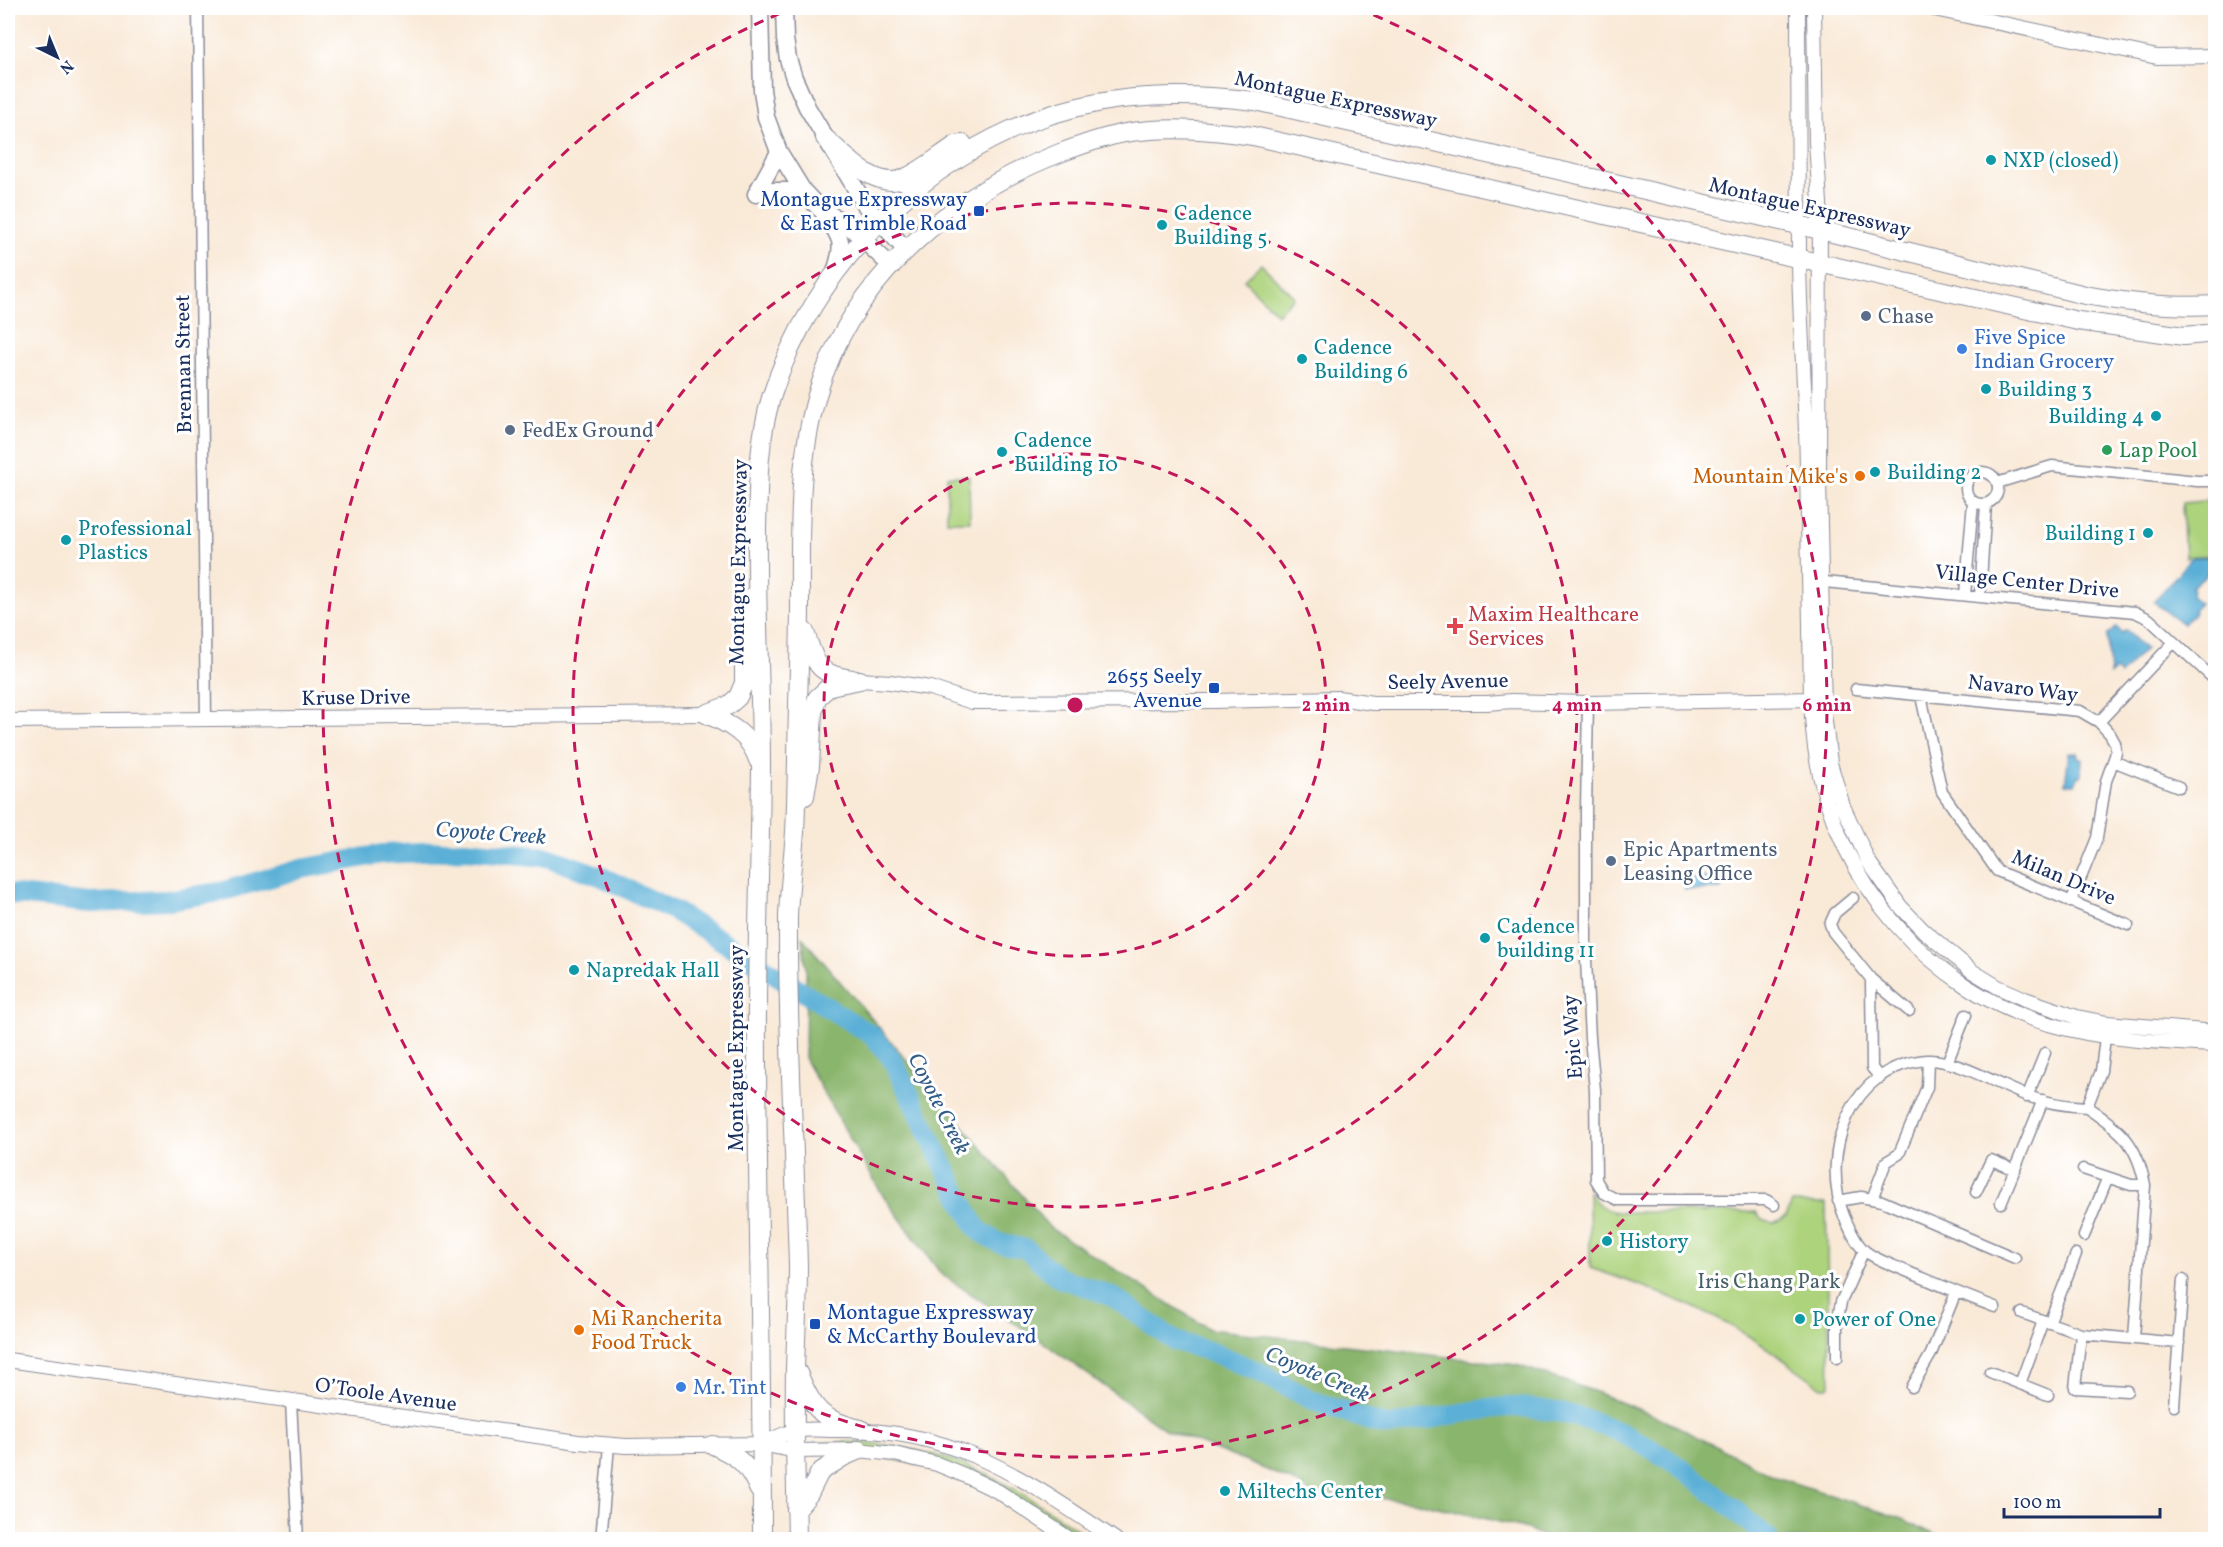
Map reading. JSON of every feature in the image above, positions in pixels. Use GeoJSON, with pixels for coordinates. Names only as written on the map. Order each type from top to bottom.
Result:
{"type":"FeatureCollection","features":[{"type":"Feature","properties":{"kind":"highway","name":"Montague Expressway"},"geometry":{"type":"LineString","coordinates":[[762,1539],[757,1050],[760,768],[758,469],[770,400],[797,334],[836,272],[861,238],[894,207],[958,158],[986,142],[1055,113],[1122,99],[1159,95],[1215,96],[1267,104],[1820,230],[2085,295],[2129,303],[2183,308],[2216,305]]}},
{"type":"Feature","properties":{"kind":"highway"},"geometry":{"type":"LineString","coordinates":[[796,1539],[795,1365],[798,1268],[789,1061],[788,921],[795,828],[800,618],[799,506],[811,418],[823,377],[840,337],[848,322],[891,266],[918,238],[998,182],[1027,166],[1081,145],[1113,136],[1161,129],[1218,131],[1253,136],[2078,321],[2184,336],[2216,333]]}},
{"type":"Feature","properties":{"kind":"highway"},"geometry":{"type":"LineString","coordinates":[[825,138],[859,167],[878,179],[887,181],[902,180],[956,145],[986,142]]}},
{"type":"Feature","properties":{"kind":"highway"},"geometry":{"type":"LineString","coordinates":[[706,714],[729,705],[738,697],[744,683],[744,625],[757,574]]}},
{"type":"Feature","properties":{"kind":"highway"},"geometry":{"type":"LineString","coordinates":[[800,618],[813,660],[820,668],[840,677],[860,680]]}},
{"type":"Feature","properties":{"kind":"highway"},"geometry":{"type":"LineString","coordinates":[[795,828],[804,800],[810,766],[813,713],[817,698],[830,686],[860,680]]}},
{"type":"Feature","properties":{"kind":"highway"},"geometry":{"type":"LineString","coordinates":[[706,714],[746,737],[754,749],[760,768]]}},
{"type":"Feature","properties":{"kind":"highway"},"geometry":{"type":"LineString","coordinates":[[795,1365],[807,1392],[819,1411],[838,1424],[861,1429]]}},
{"type":"Feature","properties":{"kind":"highway"},"geometry":{"type":"LineString","coordinates":[[713,1445],[735,1455],[752,1472],[762,1496]]}},
{"type":"Feature","properties":{"kind":"highway"},"geometry":{"type":"LineString","coordinates":[[796,1510],[809,1494],[820,1472],[859,1450]]}},
{"type":"Feature","properties":{"kind":"main road"},"geometry":{"type":"LineString","coordinates":[[760,8],[762,90],[766,117],[779,152],[802,191],[820,209],[840,236],[842,251],[836,272]]}},
{"type":"Feature","properties":{"kind":"main road"},"geometry":{"type":"LineString","coordinates":[[784,8],[785,39],[794,78],[807,107],[857,192],[879,221],[906,250]]}},
{"type":"Feature","properties":{"kind":"main road"},"geometry":{"type":"LineString","coordinates":[[779,152],[756,194],[774,191],[802,191]]}},
{"type":"Feature","properties":{"kind":"main road"},"geometry":{"type":"LineString","coordinates":[[820,209],[847,224],[891,266]]}},
{"type":"Feature","properties":{"kind":"street","name":"Brennan Street"},"geometry":{"type":"LineString","coordinates":[[198,8],[206,720]]}},
{"type":"Feature","properties":{"kind":"street"},"geometry":{"type":"LineString","coordinates":[[1798,8],[1799,258],[1808,509],[1813,520],[1815,581]]}},
{"type":"Feature","properties":{"kind":"street"},"geometry":{"type":"LineString","coordinates":[[1814,8],[1820,230],[1819,479],[1815,581],[1817,699],[1830,763],[1843,806],[1868,861],[1900,906],[1950,954],[1998,987],[2106,1030],[2216,1045]]}},
{"type":"Feature","properties":{"kind":"street"},"geometry":{"type":"LineString","coordinates":[[1930,8],[2157,57],[2216,56]]}},
{"type":"Feature","properties":{"kind":"street"},"geometry":{"type":"LineString","coordinates":[[1805,400],[1812,415],[1813,464],[1815,474],[1819,479]]}},
{"type":"Feature","properties":{"kind":"street"},"geometry":{"type":"LineString","coordinates":[[1997,483],[2052,466],[2216,481]]}},
{"type":"Feature","properties":{"kind":"street"},"geometry":{"type":"LineString","coordinates":[[1987,472],[1997,483],[1996,496],[1986,504],[1973,502],[1966,495],[1965,486],[1973,474],[1987,472]]}},
{"type":"Feature","properties":{"kind":"street"},"geometry":{"type":"LineString","coordinates":[[1965,595],[1973,502]]}},
{"type":"Feature","properties":{"kind":"street"},"geometry":{"type":"LineString","coordinates":[[1980,596],[1986,504]]}},
{"type":"Feature","properties":{"kind":"street","name":"Village Center Drive"},"geometry":{"type":"LineString","coordinates":[[1815,581],[2135,612],[2149,619],[2216,681]]}},
{"type":"Feature","properties":{"kind":"street"},"geometry":{"type":"LineString","coordinates":[[2099,722],[2174,642]]}},
{"type":"Feature","properties":{"kind":"street","name":"Seely Avenue"},"geometry":{"type":"LineString","coordinates":[[860,680],[930,688],[972,702],[1338,698],[1374,703],[1512,701],[1588,703],[1817,699]]}},
{"type":"Feature","properties":{"kind":"street","name":"Navaro Way"},"geometry":{"type":"LineString","coordinates":[[1856,689],[2080,711],[2099,722],[2115,743],[2113,761],[2102,800],[2097,838],[2071,902]]}},
{"type":"Feature","properties":{"kind":"street","name":"Milan Drive"},"geometry":{"type":"LineString","coordinates":[[1921,696],[1942,792],[1997,871],[2128,924]]}},
{"type":"Feature","properties":{"kind":"street","name":"Epic Way"},"geometry":{"type":"LineString","coordinates":[[1588,703],[1586,960],[1595,1090],[1596,1180],[1604,1193],[1618,1200],[1766,1200],[1773,1205]]}},
{"type":"Feature","properties":{"kind":"street","name":"Kruse Drive"},"geometry":{"type":"LineString","coordinates":[[8,721],[706,714]]}},
{"type":"Feature","properties":{"kind":"street"},"geometry":{"type":"LineString","coordinates":[[2113,761],[2179,787]]}},
{"type":"Feature","properties":{"kind":"street"},"geometry":{"type":"LineString","coordinates":[[1853,898],[1835,914],[1830,924],[1833,932],[1870,979],[1909,1011]]}},
{"type":"Feature","properties":{"kind":"street"},"geometry":{"type":"LineString","coordinates":[[1870,979],[1872,1068],[1880,1078]]}},
{"type":"Feature","properties":{"kind":"street"},"geometry":{"type":"LineString","coordinates":[[1947,1063],[1966,1015]]}},
{"type":"Feature","properties":{"kind":"street"},"geometry":{"type":"LineString","coordinates":[[2106,1030],[2216,1032]]}},
{"type":"Feature","properties":{"kind":"street"},"geometry":{"type":"LineString","coordinates":[[2087,1107],[2101,1071],[2106,1030]]}},
{"type":"Feature","properties":{"kind":"street"},"geometry":{"type":"LineString","coordinates":[[2027,1097],[2045,1053]]}},
{"type":"Feature","properties":{"kind":"street"},"geometry":{"type":"LineString","coordinates":[[1872,1199],[1886,1162],[1899,1154],[1927,1087],[1928,1060]]}},
{"type":"Feature","properties":{"kind":"street"},"geometry":{"type":"LineString","coordinates":[[1995,1307],[1886,1262],[1864,1250],[1849,1229],[1838,1201],[1834,1166],[1839,1137],[1845,1118],[1869,1085],[1900,1066],[1928,1060],[1947,1063],[2027,1097],[2063,1105],[2087,1107],[2117,1128],[2130,1143],[2142,1167],[2145,1185],[2134,1338]]}},
{"type":"Feature","properties":{"kind":"street"},"geometry":{"type":"LineString","coordinates":[[2001,1203],[2043,1100]]}},
{"type":"Feature","properties":{"kind":"street"},"geometry":{"type":"LineString","coordinates":[[1976,1191],[1991,1160],[2015,1170]]}},
{"type":"Feature","properties":{"kind":"street"},"geometry":{"type":"LineString","coordinates":[[2083,1169],[2107,1179],[2131,1185],[2145,1185]]}},
{"type":"Feature","properties":{"kind":"street"},"geometry":{"type":"LineString","coordinates":[[2084,1236],[2107,1179]]}},
{"type":"Feature","properties":{"kind":"street"},"geometry":{"type":"LineString","coordinates":[[1838,1201],[1861,1197],[1872,1199],[2015,1258]]}},
{"type":"Feature","properties":{"kind":"street"},"geometry":{"type":"LineString","coordinates":[[1837,1358],[1837,1324],[1841,1302],[1864,1250]]}},
{"type":"Feature","properties":{"kind":"street"},"geometry":{"type":"LineString","coordinates":[[2019,1384],[2076,1254]]}},
{"type":"Feature","properties":{"kind":"street"},"geometry":{"type":"LineString","coordinates":[[2174,1406],[2183,1280]]}},
{"type":"Feature","properties":{"kind":"street"},"geometry":{"type":"LineString","coordinates":[[1911,1387],[1931,1354],[1956,1292]]}},
{"type":"Feature","properties":{"kind":"street"},"geometry":{"type":"LineString","coordinates":[[2022,1313],[2082,1334],[2179,1343]]}},
{"type":"Feature","properties":{"kind":"street"},"geometry":{"type":"LineString","coordinates":[[2082,1334],[2075,1388],[2127,1391]]}},
{"type":"Feature","properties":{"kind":"street","name":"O’Toole Avenue"},"geometry":{"type":"LineString","coordinates":[[8,1360],[511,1433],[609,1445],[761,1444]]}},
{"type":"Feature","properties":{"kind":"street"},"geometry":{"type":"LineString","coordinates":[[1990,1372],[2048,1395]]}},
{"type":"Feature","properties":{"kind":"street"},"geometry":{"type":"LineString","coordinates":[[291,1401],[298,1539]]}},
{"type":"Feature","properties":{"kind":"street"},"geometry":{"type":"LineString","coordinates":[[761,1444],[795,1431],[861,1429],[896,1433],[943,1444],[972,1453],[1011,1472],[1116,1539]]}},
{"type":"Feature","properties":{"kind":"street"},"geometry":{"type":"LineString","coordinates":[[761,1444],[796,1451],[859,1450],[894,1454],[937,1464],[1003,1495],[1071,1539]]}},
{"type":"Feature","properties":{"kind":"street"},"geometry":{"type":"LineString","coordinates":[[601,1539],[609,1445]]}},
{"type":"Feature","properties":{"kind":"green space"},"geometry":{"type":"Polygon","coordinates":[[[1261,264],[1294,297],[1277,314],[1244,280],[1261,264]]]}},
{"type":"Feature","properties":{"kind":"green space"},"geometry":{"type":"Polygon","coordinates":[[[947,476],[969,476],[970,521],[947,521],[947,476]]]}},
{"type":"Feature","properties":{"kind":"green space"},"geometry":{"type":"Polygon","coordinates":[[[2215,500],[2215,555],[2185,557],[2182,503],[2215,500]]]}},
{"type":"Feature","properties":{"kind":"green space"},"geometry":{"type":"Polygon","coordinates":[[[802,937],[1050,1228],[1209,1329],[1517,1365],[1593,1391],[1665,1420],[1776,1477],[1903,1519],[1943,1539],[1548,1539],[1528,1529],[1413,1501],[1311,1493],[1298,1484],[1267,1470],[1166,1430],[1034,1336],[941,1274],[882,1194],[805,1060],[806,969],[802,937]]]}},
{"type":"Feature","properties":{"kind":"green space","name":"Iris Chang Park"},"geometry":{"type":"Polygon","coordinates":[[[1589,1191],[1601,1206],[1618,1212],[1756,1212],[1762,1219],[1773,1223],[1786,1217],[1792,1203],[1826,1204],[1830,1385],[1822,1387],[1759,1343],[1712,1316],[1652,1290],[1590,1268],[1589,1191]]]}},
{"type":"Feature","properties":{"kind":"green space"},"geometry":{"type":"Polygon","coordinates":[[[849,1442],[920,1451],[979,1471],[1034,1501],[1092,1539],[1063,1528],[985,1478],[812,1443],[849,1442]]]}},
{"type":"Feature","properties":{"kind":"water"},"geometry":{"type":"Polygon","coordinates":[[[2192,557],[2214,557],[2209,571],[2191,588],[2193,590],[2191,596],[2200,603],[2183,624],[2154,602],[2192,557]]]}},
{"type":"Feature","properties":{"kind":"water"},"geometry":{"type":"Polygon","coordinates":[[[2116,627],[2122,633],[2126,630],[2145,649],[2120,675],[2115,671],[2110,675],[2107,636],[2116,627]]]}},
{"type":"Feature","properties":{"kind":"water"},"geometry":{"type":"Polygon","coordinates":[[[2069,753],[2078,753],[2077,757],[2082,758],[2081,776],[2078,776],[2075,784],[2065,784],[2069,753]]]}},
{"type":"Feature","properties":{"kind":"water"},"geometry":{"type":"Polygon","coordinates":[[[1721,877],[1721,889],[1685,890],[1684,878],[1721,877]]]}},
{"type":"Feature","properties":{"kind":"waterway","name":"Coyote Creek"},"geometry":{"type":"LineString","coordinates":[[8,894],[90,903],[168,900],[220,892],[301,869],[382,854],[464,850],[547,857],[600,876],[676,912],[873,1036],[892,1059],[976,1227],[999,1243],[1026,1249],[1059,1278],[1115,1298],[1175,1341],[1215,1353],[1259,1372],[1314,1401],[1379,1424],[1389,1426],[1492,1408],[1511,1407],[1549,1410],[1585,1419],[1619,1432],[1682,1469],[1712,1491],[1769,1540]]}},
{"type":"Feature","properties":{"kind":"place","name":"NXP (closed)"},"geometry":{"type":"Point","coordinates":[1991,160]}},
{"type":"Feature","properties":{"kind":"place","name":"Montague Expressway & East Trimble Road"},"geometry":{"type":"Point","coordinates":[979,211]}},
{"type":"Feature","properties":{"kind":"place","name":"Cadence Building 5"},"geometry":{"type":"Point","coordinates":[1162,225]}},
{"type":"Feature","properties":{"kind":"place","name":"Chase"},"geometry":{"type":"Point","coordinates":[1866,316]}},
{"type":"Feature","properties":{"kind":"place","name":"Five Spice Indian Grocery"},"geometry":{"type":"Point","coordinates":[1962,349]}},
{"type":"Feature","properties":{"kind":"place","name":"Cadence Building 6"},"geometry":{"type":"Point","coordinates":[1302,359]}},
{"type":"Feature","properties":{"kind":"place","name":"Building 3"},"geometry":{"type":"Point","coordinates":[1986,389]}},
{"type":"Feature","properties":{"kind":"place","name":"Building 4"},"geometry":{"type":"Point","coordinates":[2156,416]}},
{"type":"Feature","properties":{"kind":"place","name":"FedEx Ground"},"geometry":{"type":"Point","coordinates":[510,430]}},
{"type":"Feature","properties":{"kind":"place","name":"Lap Pool"},"geometry":{"type":"Point","coordinates":[2107,450]}},
{"type":"Feature","properties":{"kind":"place","name":"Cadence Building 10"},"geometry":{"type":"Point","coordinates":[1002,452]}},
{"type":"Feature","properties":{"kind":"place","name":"Building 2"},"geometry":{"type":"Point","coordinates":[1875,472]}},
{"type":"Feature","properties":{"kind":"place","name":"Mountain Mike's"},"geometry":{"type":"Point","coordinates":[1860,476]}},
{"type":"Feature","properties":{"kind":"place","name":"Building 1"},"geometry":{"type":"Point","coordinates":[2148,533]}},
{"type":"Feature","properties":{"kind":"place","name":"Professional Plastics"},"geometry":{"type":"Point","coordinates":[66,540]}},
{"type":"Feature","properties":{"kind":"place","name":"Maxim Healthcare Services"},"geometry":{"type":"Point","coordinates":[1455,626]}},
{"type":"Feature","properties":{"kind":"place","name":"2655 Seely Avenue"},"geometry":{"type":"Point","coordinates":[1214,688]}},
{"type":"Feature","properties":{"kind":"place","name":"Epic Apartments Leasing Office"},"geometry":{"type":"Point","coordinates":[1611,861]}},
{"type":"Feature","properties":{"kind":"place","name":"Cadence building 11"},"geometry":{"type":"Point","coordinates":[1485,938]}},
{"type":"Feature","properties":{"kind":"place","name":"Napredak Hall"},"geometry":{"type":"Point","coordinates":[574,970]}},
{"type":"Feature","properties":{"kind":"place","name":"History"},"geometry":{"type":"Point","coordinates":[1607,1241]}},
{"type":"Feature","properties":{"kind":"place","name":"Power of One"},"geometry":{"type":"Point","coordinates":[1800,1319]}},
{"type":"Feature","properties":{"kind":"place","name":"Montague Expressway & McCarthy Boulevard"},"geometry":{"type":"Point","coordinates":[815,1324]}},
{"type":"Feature","properties":{"kind":"place","name":"Mi Rancherita Food Truck"},"geometry":{"type":"Point","coordinates":[579,1330]}},
{"type":"Feature","properties":{"kind":"place","name":"Mr. Tint"},"geometry":{"type":"Point","coordinates":[681,1387]}},
{"type":"Feature","properties":{"kind":"place","name":"Miltechs Center"},"geometry":{"type":"Point","coordinates":[1225,1491]}}]}
